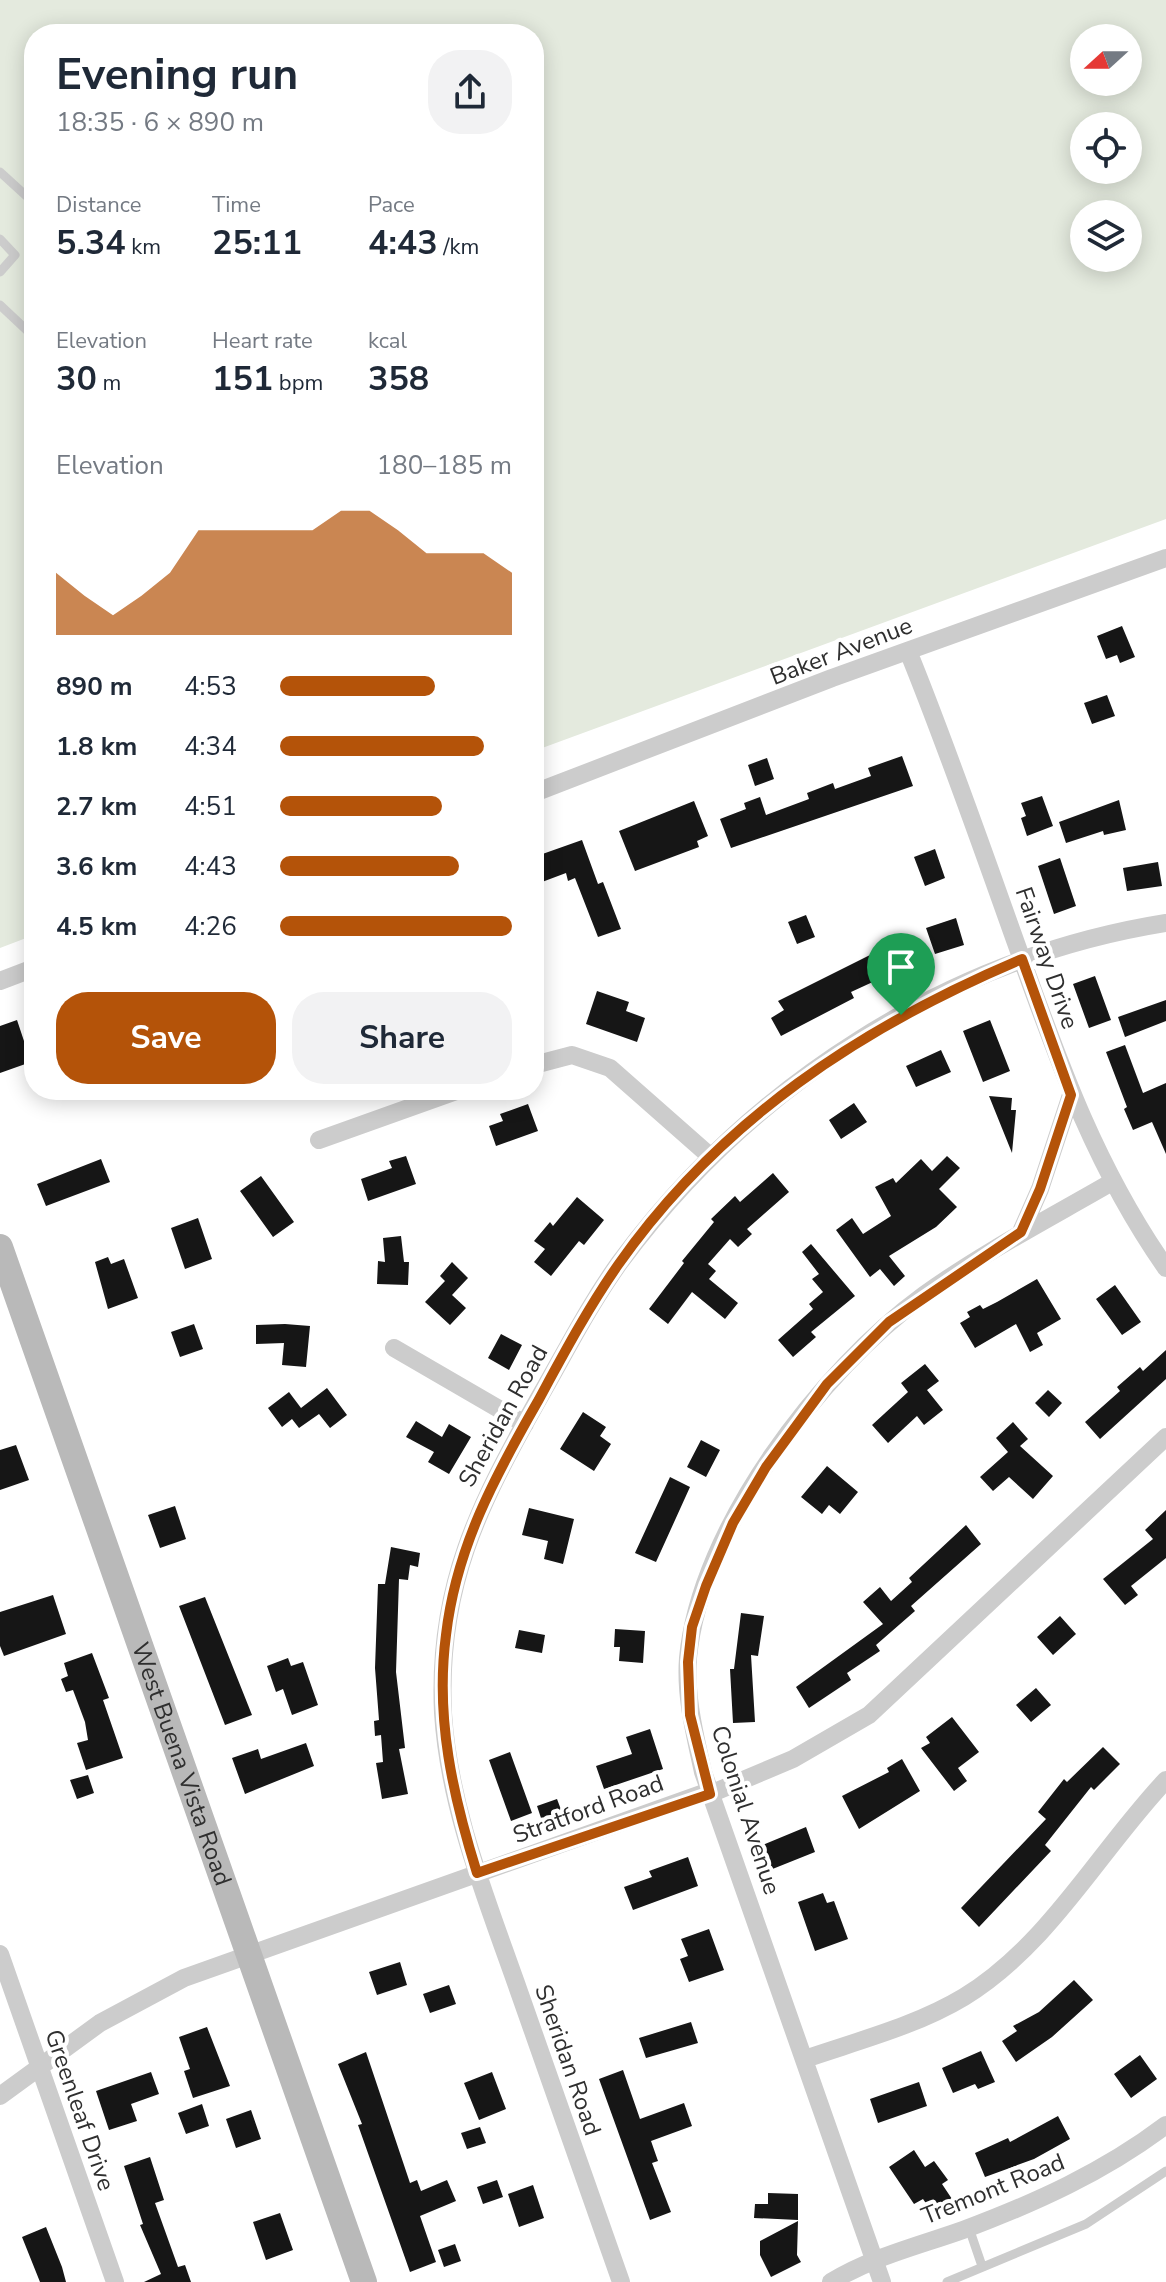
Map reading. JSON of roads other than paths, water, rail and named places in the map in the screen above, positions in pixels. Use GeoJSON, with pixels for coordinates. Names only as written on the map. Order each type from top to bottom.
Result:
{"type":"FeatureCollection","features":[{"type":"Feature","properties":{"kind":"street","name":"Baker Avenue"},"geometry":{"type":"LineString","coordinates":[[544,789],[908,651],[1166,558]]}},
{"type":"Feature","properties":{"kind":"street","name":"Fairway Drive"},"geometry":{"type":"LineString","coordinates":[[908,651],[944,738],[1071,1095],[1112,1182],[1166,1268]]}},
{"type":"Feature","properties":{"kind":"street","name":"Sheridan Road"},"geometry":{"type":"LineString","coordinates":[[621,2282],[477,1873],[450,1781],[443,1710],[445,1637],[466,1542],[477,1513],[618,1265],[711,1157],[786,1090],[859,1039],[951,989],[1022,959],[1166,923]]}},
{"type":"Feature","properties":{"kind":"street"},"geometry":{"type":"LineString","coordinates":[[0,981],[24,972]]}},
{"type":"Feature","properties":{"kind":"street"},"geometry":{"type":"LineString","coordinates":[[544,1062],[572,1055],[610,1068],[711,1157]]}},
{"type":"Feature","properties":{"kind":"street"},"geometry":{"type":"LineString","coordinates":[[1021,1232],[1040,1189],[1071,1095]]}},
{"type":"Feature","properties":{"kind":"street"},"geometry":{"type":"LineString","coordinates":[[319,1140],[431,1100]]}},
{"type":"Feature","properties":{"kind":"street","name":"Colonial Avenue"},"geometry":{"type":"LineString","coordinates":[[882,2282],[710,1794],[690,1715],[688,1662],[697,1614],[733,1523],[798,1420],[854,1356],[923,1296],[1021,1232],[1112,1182]]}},
{"type":"Feature","properties":{"kind":"street","name":"West Buena Vista Road"},"geometry":{"type":"LineString","coordinates":[[0,1247],[364,2282]]}},
{"type":"Feature","properties":{"kind":"street"},"geometry":{"type":"LineString","coordinates":[[394,1348],[525,1424]]}},
{"type":"Feature","properties":{"kind":"street","name":"Stratford Road"},"geometry":{"type":"LineString","coordinates":[[0,2096],[100,2023],[196,1973],[710,1794],[793,1759],[869,1715],[1166,1437]]}},
{"type":"Feature","properties":{"kind":"street"},"geometry":{"type":"LineString","coordinates":[[805,2059],[949,2005],[1005,1967],[1047,1926],[1166,1780]]}},
{"type":"Feature","properties":{"kind":"street","name":"Greenleaf Drive"},"geometry":{"type":"LineString","coordinates":[[0,1954],[115,2282]]}},
{"type":"Feature","properties":{"kind":"street","name":"Tremont Road"},"geometry":{"type":"LineString","coordinates":[[831,2282],[874,2260],[969,2228],[1070,2185],[1166,2125]]}},
{"type":"Feature","properties":{"kind":"lane"},"geometry":{"type":"LineString","coordinates":[[0,172],[24,194]]}},
{"type":"Feature","properties":{"kind":"lane"},"geometry":{"type":"LineString","coordinates":[[0,239],[15,255],[0,272]]}},
{"type":"Feature","properties":{"kind":"lane"},"geometry":{"type":"LineString","coordinates":[[0,305],[24,328]]}},
{"type":"Feature","properties":{"kind":"lane"},"geometry":{"type":"LineString","coordinates":[[947,2282],[1086,2224],[1166,2171]]}},
{"type":"Feature","properties":{"kind":"lane"},"geometry":{"type":"LineString","coordinates":[[969,2228],[982,2266]]}}]}
